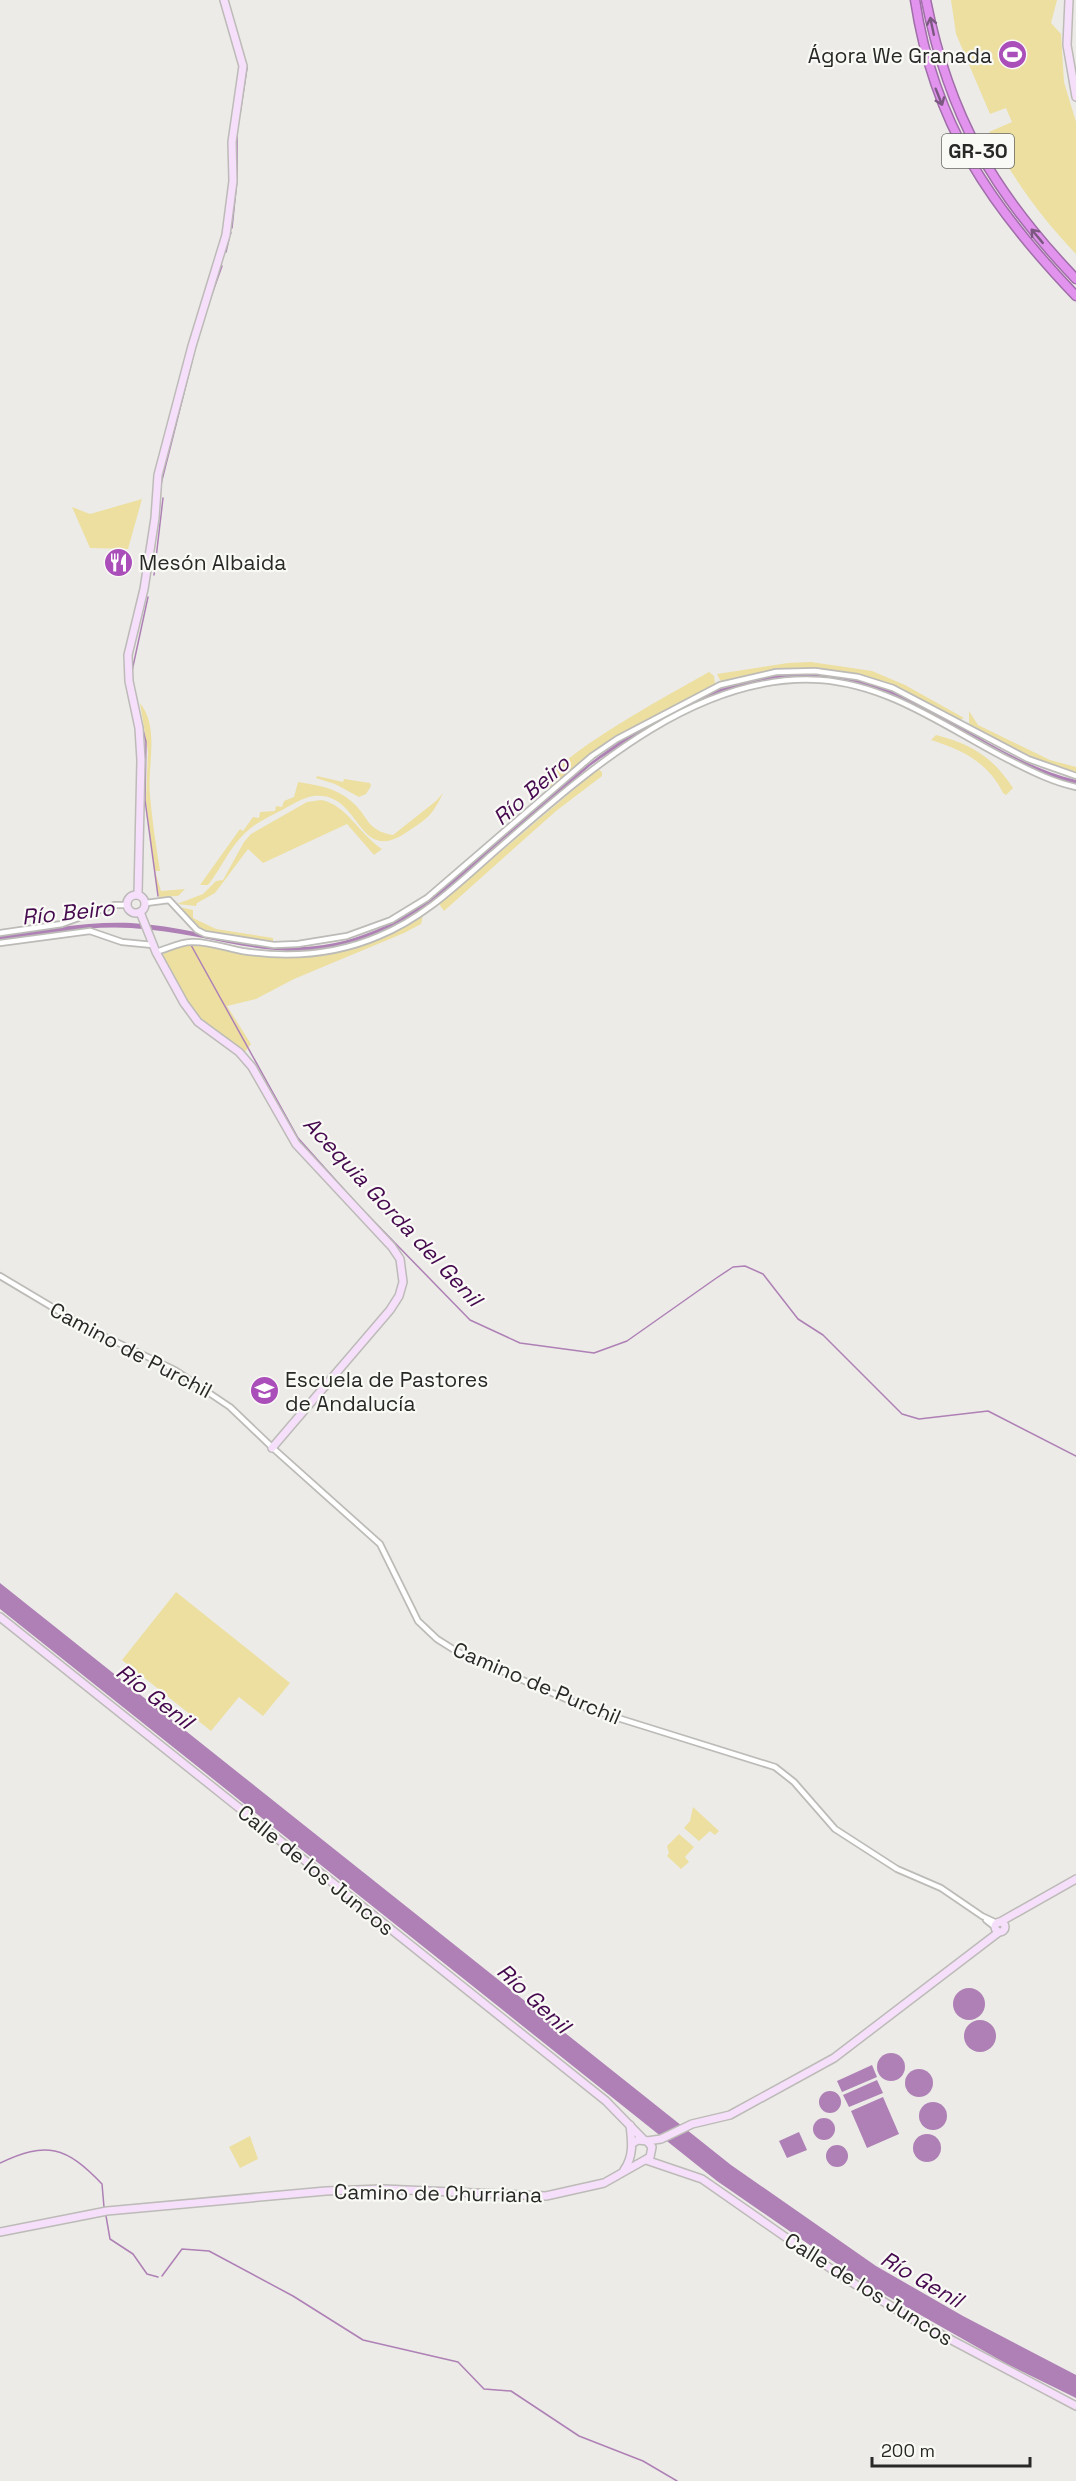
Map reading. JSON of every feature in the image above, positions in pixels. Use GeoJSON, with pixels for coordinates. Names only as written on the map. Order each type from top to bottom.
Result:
{"type":"FeatureCollection","features":[{"type":"Feature","properties":{"kind":"highway","name":"GR-30"},"geometry":{"type":"LineString","coordinates":[[915,0],[922,42],[935,86],[963,149],[1002,212],[1076,296]]}},
{"type":"Feature","properties":{"kind":"highway","name":"GR-30"},"geometry":{"type":"LineString","coordinates":[[926,0],[940,62],[969,134],[992,176],[1015,210],[1076,279]]}},
{"type":"Feature","properties":{"kind":"street"},"geometry":{"type":"LineString","coordinates":[[146,903],[138,894],[141,760],[139,728],[129,681],[128,654],[144,589],[155,518],[158,475],[192,346],[226,236],[233,182],[232,142],[243,66],[224,0]]}},
{"type":"Feature","properties":{"kind":"street"},"geometry":{"type":"LineString","coordinates":[[1070,0],[1067,45],[1076,97]]}},
{"type":"Feature","properties":{"kind":"street"},"geometry":{"type":"LineString","coordinates":[[140,912],[146,903],[169,900],[197,930],[205,934],[274,945],[323,942],[371,929],[427,898],[592,756],[617,739],[720,685],[776,672],[837,673],[893,688],[1028,759],[1076,776]]}},
{"type":"Feature","properties":{"kind":"street"},"geometry":{"type":"LineString","coordinates":[[0,944],[90,931],[122,942],[155,948],[189,942],[274,955],[299,955],[351,946],[397,929],[433,906],[608,757],[679,716],[723,694],[763,684],[820,680],[875,691],[910,706],[1041,776],[1076,787]]}},
{"type":"Feature","properties":{"kind":"street"},"geometry":{"type":"LineString","coordinates":[[127,905],[130,897],[138,894]]}},
{"type":"Feature","properties":{"kind":"street"},"geometry":{"type":"LineString","coordinates":[[127,905],[132,912],[140,912]]}},
{"type":"Feature","properties":{"kind":"street"},"geometry":{"type":"LineString","coordinates":[[0,933],[62,924],[114,906],[127,905]]}},
{"type":"Feature","properties":{"kind":"street"},"geometry":{"type":"LineString","coordinates":[[140,912],[155,948],[184,1003],[198,1022],[239,1052],[252,1067],[296,1144],[392,1247],[404,1272],[399,1296],[390,1310],[272,1448]]}},
{"type":"Feature","properties":{"kind":"street","name":"Camino de Purchil"},"geometry":{"type":"LineString","coordinates":[[0,1276],[89,1329],[194,1380],[230,1407],[272,1448],[380,1544],[411,1610],[426,1630],[437,1639],[456,1651],[589,1709],[775,1767],[794,1782],[835,1829],[897,1869],[941,1888],[999,1927]]}},
{"type":"Feature","properties":{"kind":"street","name":"Calle de los Juncos"},"geometry":{"type":"LineString","coordinates":[[0,1617],[606,2101],[645,2140],[648,2157],[702,2179],[820,2261],[912,2319],[1076,2406]]}},
{"type":"Feature","properties":{"kind":"street"},"geometry":{"type":"LineString","coordinates":[[999,1927],[1018,1912],[1076,1880]]}},
{"type":"Feature","properties":{"kind":"street","name":"Camino de Churriana"},"geometry":{"type":"LineString","coordinates":[[633,2143],[661,2139],[692,2124],[730,2115],[834,2058],[983,1943],[999,1927]]}},
{"type":"Feature","properties":{"kind":"street"},"geometry":{"type":"LineString","coordinates":[[622,2174],[631,2155],[633,2143],[630,2125]]}},
{"type":"Feature","properties":{"kind":"street","name":"Camino de Churriana"},"geometry":{"type":"LineString","coordinates":[[0,2232],[107,2211],[383,2188],[546,2196],[584,2189],[622,2174],[648,2157],[661,2139]]}},
{"type":"Feature","properties":{"kind":"street"},"geometry":{"type":"LineString","coordinates":[[631,2155],[636,2160],[648,2157]]}},
{"type":"Feature","properties":{"kind":"shaded area"},"geometry":{"type":"Polygon","coordinates":[[[951,0],[1057,0],[1051,23],[1061,34],[1064,82],[1076,122],[1076,254],[1028,196],[1007,165],[989,132],[1012,122],[1006,108],[990,114],[956,34],[951,0]]]}},
{"type":"Feature","properties":{"kind":"shaded area"},"geometry":{"type":"Polygon","coordinates":[[[142,499],[128,549],[90,548],[72,507],[90,514],[142,499]]]}},
{"type":"Feature","properties":{"kind":"shaded area"},"geometry":{"type":"Polygon","coordinates":[[[811,662],[872,671],[905,685],[964,718],[960,720],[899,690],[845,673],[789,670],[721,682],[717,674],[788,663],[811,662]]]}},
{"type":"Feature","properties":{"kind":"shaded area"},"geometry":{"type":"Polygon","coordinates":[[[709,672],[714,676],[715,684],[620,734],[593,752],[549,789],[546,784],[554,772],[593,741],[709,672]]]}},
{"type":"Feature","properties":{"kind":"shaded area"},"geometry":{"type":"Polygon","coordinates":[[[795,673],[846,678],[882,687],[939,714],[1005,752],[1051,773],[1076,780],[1076,784],[1013,760],[913,705],[880,691],[848,682],[817,678],[786,678],[725,693],[694,705],[626,742],[590,766],[429,904],[393,927],[357,942],[324,949],[292,951],[167,932],[115,927],[65,931],[0,941],[0,936],[98,923],[164,926],[281,947],[311,946],[342,941],[376,930],[407,914],[434,895],[555,791],[627,736],[666,713],[706,694],[749,680],[795,673]]]}},
{"type":"Feature","properties":{"kind":"shaded area"},"geometry":{"type":"Polygon","coordinates":[[[140,703],[150,724],[151,735],[150,795],[160,871],[155,871],[161,891],[185,889],[178,896],[159,897],[156,885],[146,801],[148,752],[140,703]]]}},
{"type":"Feature","properties":{"kind":"shaded area"},"geometry":{"type":"Polygon","coordinates":[[[969,711],[978,725],[1050,760],[1076,767],[1076,775],[1026,757],[972,728],[969,723],[969,711]]]}},
{"type":"Feature","properties":{"kind":"shaded area"},"geometry":{"type":"Polygon","coordinates":[[[936,735],[980,753],[997,768],[1013,788],[1006,795],[1003,793],[997,782],[982,765],[953,748],[931,740],[936,735]]]}},
{"type":"Feature","properties":{"kind":"shaded area"},"geometry":{"type":"Polygon","coordinates":[[[598,769],[602,772],[602,776],[556,811],[444,911],[439,904],[598,769]]]}},
{"type":"Feature","properties":{"kind":"shaded area"},"geometry":{"type":"Polygon","coordinates":[[[317,776],[343,782],[344,779],[370,783],[371,786],[366,794],[359,797],[335,784],[316,778],[317,776]]]}},
{"type":"Feature","properties":{"kind":"shaded area"},"geometry":{"type":"Polygon","coordinates":[[[298,782],[320,786],[339,793],[351,801],[377,830],[393,835],[443,793],[436,807],[425,820],[390,840],[378,840],[368,834],[341,804],[329,797],[305,798],[249,829],[234,845],[208,885],[200,885],[240,829],[243,831],[253,817],[259,818],[260,812],[275,811],[276,806],[282,807],[284,801],[294,797],[298,782]]]}},
{"type":"Feature","properties":{"kind":"shaded area"},"geometry":{"type":"Polygon","coordinates":[[[321,800],[338,807],[382,849],[374,855],[347,824],[263,863],[248,849],[215,893],[197,903],[196,906],[177,904],[203,894],[216,881],[223,880],[244,842],[251,834],[307,802],[321,800]]]}},
{"type":"Feature","properties":{"kind":"shaded area"},"geometry":{"type":"Polygon","coordinates":[[[179,907],[193,910],[193,918],[216,929],[273,938],[273,943],[201,930],[179,907]]]}},
{"type":"Feature","properties":{"kind":"shaded area"},"geometry":{"type":"Polygon","coordinates":[[[423,915],[421,924],[404,933],[294,979],[256,999],[227,1006],[251,1044],[245,1052],[230,1045],[205,1024],[185,998],[161,955],[180,946],[194,943],[248,954],[277,957],[321,955],[385,936],[423,915]]]}},
{"type":"Feature","properties":{"kind":"shaded area"},"geometry":{"type":"Polygon","coordinates":[[[0,1583],[731,2165],[876,2266],[963,2316],[1076,2375],[1076,2398],[1005,2363],[866,2284],[717,2181],[0,1609],[0,1583]]]}},
{"type":"Feature","properties":{"kind":"shaded area"},"geometry":{"type":"Polygon","coordinates":[[[176,1592],[290,1683],[263,1716],[239,1697],[211,1731],[122,1660],[176,1592]]]}},
{"type":"Feature","properties":{"kind":"shaded area"},"geometry":{"type":"Polygon","coordinates":[[[693,1807],[719,1831],[715,1835],[710,1831],[699,1841],[684,1828],[690,1821],[693,1807]]]}},
{"type":"Feature","properties":{"kind":"shaded area"},"geometry":{"type":"Polygon","coordinates":[[[679,1834],[694,1847],[685,1857],[689,1862],[681,1869],[667,1856],[669,1853],[667,1846],[679,1834]]]}},
{"type":"Feature","properties":{"kind":"shaded area"},"geometry":{"type":"Polygon","coordinates":[[[969,1988],[980,1993],[985,2004],[980,2015],[969,2020],[958,2015],[953,2004],[958,1993],[969,1988]]]}},
{"type":"Feature","properties":{"kind":"shaded area"},"geometry":{"type":"Polygon","coordinates":[[[980,2020],[991,2025],[996,2036],[991,2047],[980,2052],[969,2047],[964,2036],[969,2025],[980,2020]]]}},
{"type":"Feature","properties":{"kind":"shaded area"},"geometry":{"type":"Polygon","coordinates":[[[891,2053],[901,2057],[905,2067],[901,2077],[891,2081],[881,2077],[877,2067],[881,2057],[891,2053]]]}},
{"type":"Feature","properties":{"kind":"shaded area"},"geometry":{"type":"Polygon","coordinates":[[[872,2065],[877,2077],[842,2092],[837,2081],[872,2065]]]}},
{"type":"Feature","properties":{"kind":"shaded area"},"geometry":{"type":"Polygon","coordinates":[[[919,2069],[929,2073],[933,2083],[929,2093],[919,2097],[909,2093],[905,2083],[909,2073],[919,2069]]]}},
{"type":"Feature","properties":{"kind":"shaded area"},"geometry":{"type":"Polygon","coordinates":[[[877,2080],[883,2093],[849,2107],[843,2095],[877,2080]]]}},
{"type":"Feature","properties":{"kind":"shaded area"},"geometry":{"type":"Polygon","coordinates":[[[830,2091],[838,2094],[841,2102],[838,2110],[830,2113],[822,2110],[819,2102],[822,2094],[830,2091]]]}},
{"type":"Feature","properties":{"kind":"shaded area"},"geometry":{"type":"Polygon","coordinates":[[[883,2097],[899,2134],[867,2148],[851,2111],[883,2097]]]}},
{"type":"Feature","properties":{"kind":"shaded area"},"geometry":{"type":"Polygon","coordinates":[[[933,2102],[943,2106],[947,2116],[943,2126],[933,2130],[923,2126],[919,2116],[923,2106],[933,2102]]]}},
{"type":"Feature","properties":{"kind":"shaded area"},"geometry":{"type":"Polygon","coordinates":[[[820,2118],[828,2118],[835,2125],[835,2133],[828,2140],[820,2140],[813,2133],[813,2125],[820,2118]]]}},
{"type":"Feature","properties":{"kind":"shaded area"},"geometry":{"type":"Polygon","coordinates":[[[799,2132],[807,2150],[787,2158],[779,2141],[799,2132]]]}},
{"type":"Feature","properties":{"kind":"shaded area"},"geometry":{"type":"Polygon","coordinates":[[[927,2134],[937,2138],[941,2148],[937,2158],[927,2162],[917,2158],[913,2148],[917,2138],[927,2134]]]}},
{"type":"Feature","properties":{"kind":"shaded area"},"geometry":{"type":"Polygon","coordinates":[[[250,2136],[258,2159],[240,2168],[229,2147],[250,2136]]]}},
{"type":"Feature","properties":{"kind":"shaded area"},"geometry":{"type":"Polygon","coordinates":[[[837,2145],[845,2148],[848,2156],[845,2164],[837,2167],[829,2164],[826,2156],[829,2148],[837,2145]]]}},
{"type":"Feature","properties":{"kind":"waterway","name":"Acequia Gorda del Genil"},"geometry":{"type":"LineString","coordinates":[[231,13],[247,68],[240,114]]}},
{"type":"Feature","properties":{"kind":"waterway","name":"Acequia Gorda del Genil"},"geometry":{"type":"LineString","coordinates":[[232,228],[237,180],[237,128]]}},
{"type":"Feature","properties":{"kind":"waterway","name":"Acequia Gorda del Genil"},"geometry":{"type":"LineString","coordinates":[[226,252],[229,239]]}},
{"type":"Feature","properties":{"kind":"waterway","name":"Acequia Gorda del Genil"},"geometry":{"type":"LineString","coordinates":[[207,308],[222,266]]}},
{"type":"Feature","properties":{"kind":"waterway","name":"Acequia Gorda del Genil"},"geometry":{"type":"LineString","coordinates":[[161,484],[196,345]]}},
{"type":"Feature","properties":{"kind":"waterway","name":"Acequia Gorda del Genil"},"geometry":{"type":"LineString","coordinates":[[154,575],[163,498]]}},
{"type":"Feature","properties":{"kind":"waterway","name":"Acequia Gorda del Genil"},"geometry":{"type":"LineString","coordinates":[[132,671],[148,597]]}},
{"type":"Feature","properties":{"kind":"waterway","name":"Acequia Gorda del Genil"},"geometry":{"type":"LineString","coordinates":[[138,709],[146,742],[145,800],[158,896]]}},
{"type":"Feature","properties":{"kind":"waterway","name":"Acequia Gorda del Genil"},"geometry":{"type":"LineString","coordinates":[[191,945],[298,1138],[358,1205],[470,1320],[520,1343],[594,1353],[627,1341],[733,1267],[745,1266],[763,1274],[798,1319],[823,1335],[902,1414],[919,1419],[988,1411],[1076,1456]]}},
{"type":"Feature","properties":{"kind":"waterway"},"geometry":{"type":"LineString","coordinates":[[0,2163],[16,2156],[43,2150],[66,2155],[89,2171],[102,2184],[104,2207]]}},
{"type":"Feature","properties":{"kind":"waterway"},"geometry":{"type":"LineString","coordinates":[[106,2216],[110,2239],[133,2254],[147,2274],[158,2277]]}},
{"type":"Feature","properties":{"kind":"waterway"},"geometry":{"type":"LineString","coordinates":[[162,2276],[182,2249],[209,2251],[293,2296],[363,2340],[458,2362],[484,2389],[511,2391],[579,2436],[643,2461],[677,2481]]}},
{"type":"Feature","properties":{"kind":"place","name":"Ágora We Granada"},"geometry":{"type":"Point","coordinates":[1013,55]}},
{"type":"Feature","properties":{"kind":"place","name":"Mesón Albaida"},"geometry":{"type":"Point","coordinates":[118,562]}},
{"type":"Feature","properties":{"kind":"place","name":"Escuela de Pastores de Andalucía"},"geometry":{"type":"Point","coordinates":[264,1391]}},
{"type":"Feature","properties":{"kind":"water label","name":"Río Beiro"},"geometry":{"type":"Point","coordinates":[531,790]}},
{"type":"Feature","properties":{"kind":"water label","name":"Río Beiro"},"geometry":{"type":"Point","coordinates":[68,912]}},
{"type":"Feature","properties":{"kind":"water label","name":"Río Genil"},"geometry":{"type":"Point","coordinates":[155,1696]}},
{"type":"Feature","properties":{"kind":"water label","name":"Río Genil"},"geometry":{"type":"Point","coordinates":[534,1998]}},
{"type":"Feature","properties":{"kind":"water label","name":"Río Genil"},"geometry":{"type":"Point","coordinates":[922,2279]}}]}
